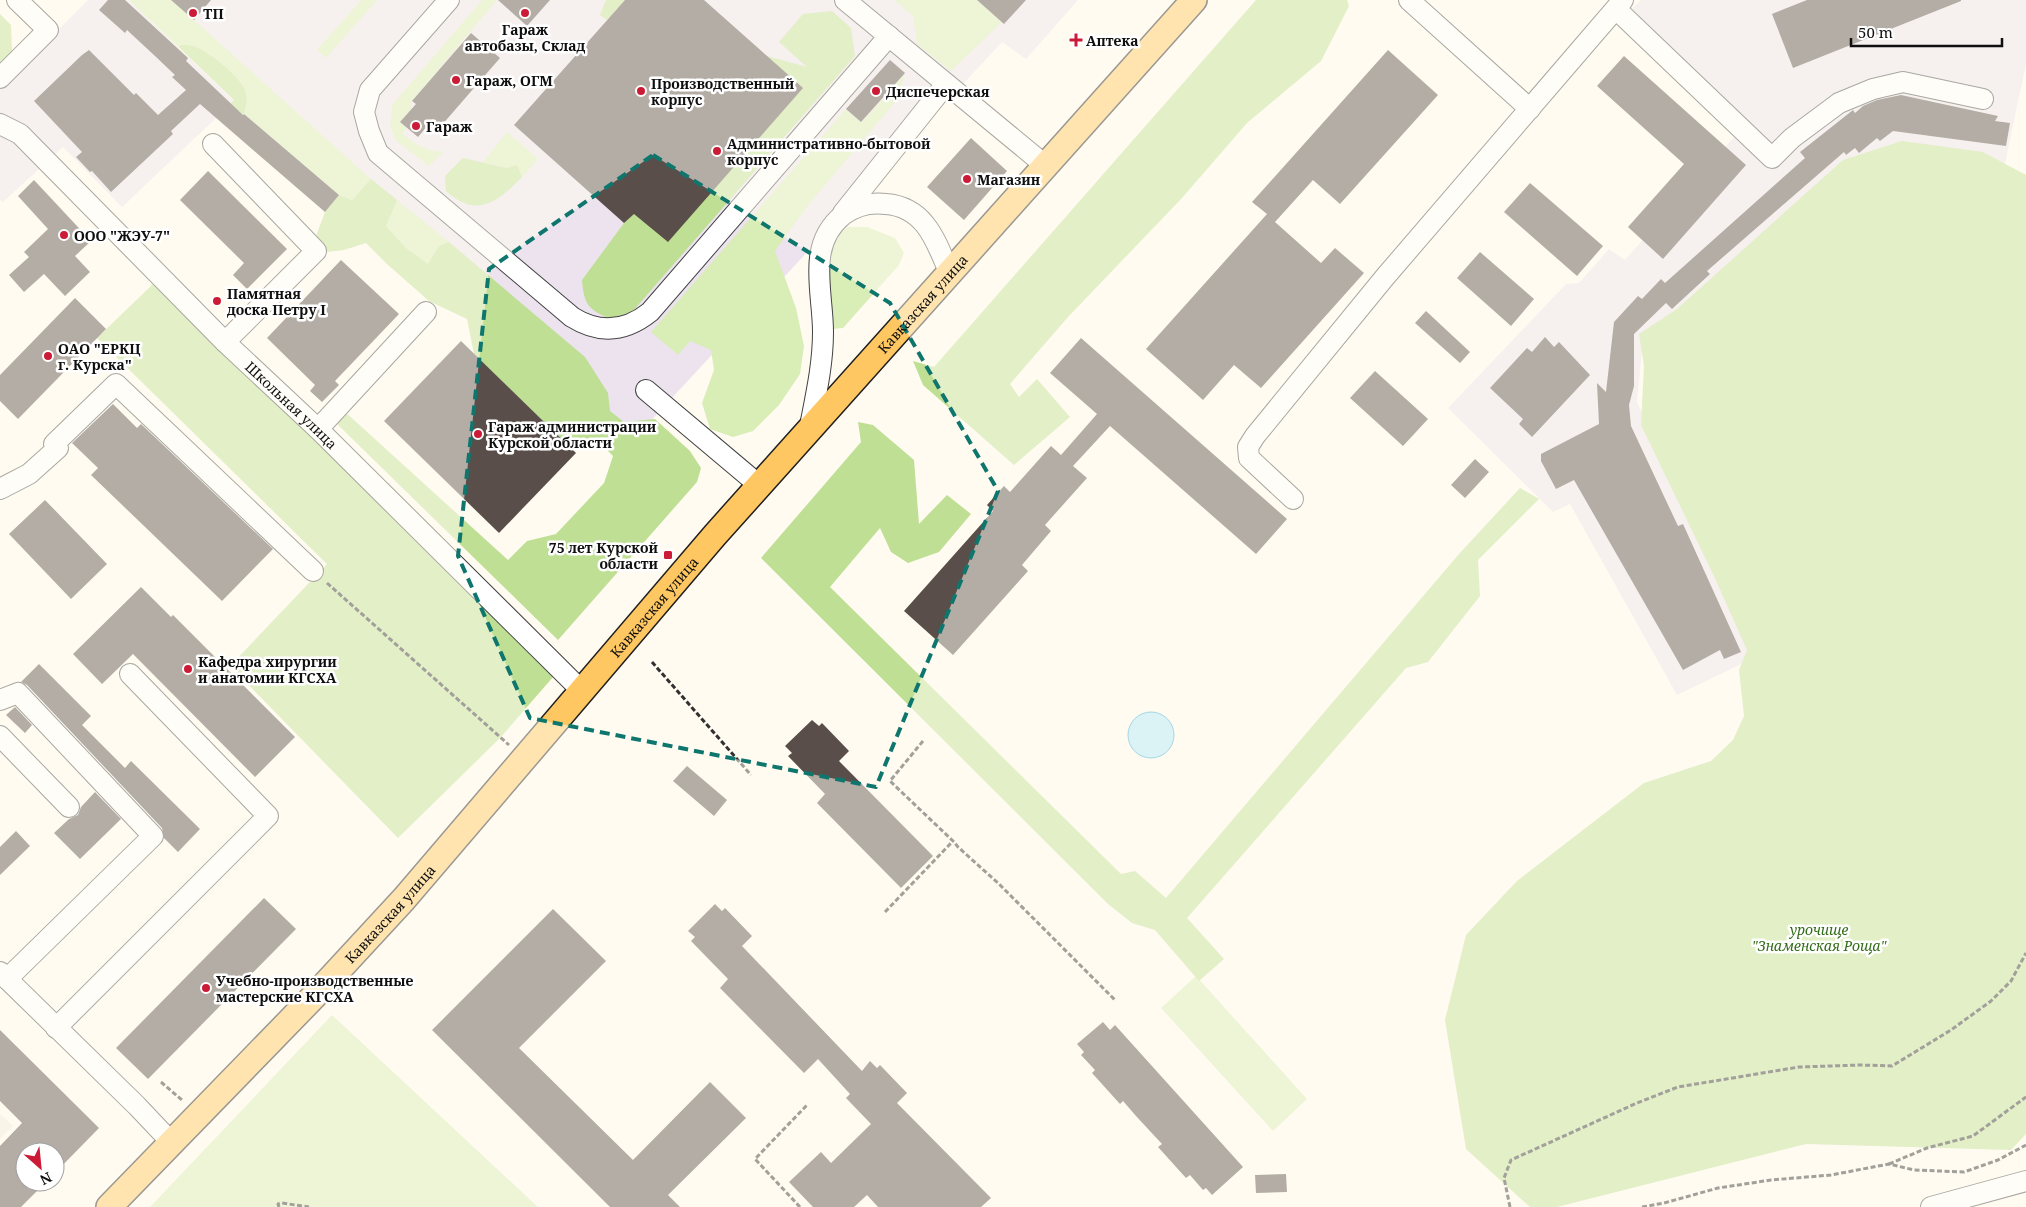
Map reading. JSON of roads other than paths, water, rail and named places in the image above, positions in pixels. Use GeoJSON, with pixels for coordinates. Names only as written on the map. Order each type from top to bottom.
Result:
{"type":"FeatureCollection","features":[{"type":"Feature","properties":{"kind":"main road","name":"Кавказская улица"},"geometry":{"type":"LineString","coordinates":[[109,1207],[319,991],[404,899],[581,690],[810,426],[1194,0]]}},
{"type":"Feature","properties":{"kind":"street"},"geometry":{"type":"LineString","coordinates":[[0,78],[48,30],[17,0]]}},
{"type":"Feature","properties":{"kind":"street"},"geometry":{"type":"LineString","coordinates":[[449,0],[370,90],[364,112],[378,153],[572,318],[594,328],[606,329],[630,325],[650,312],[889,36]]}},
{"type":"Feature","properties":{"kind":"street"},"geometry":{"type":"LineString","coordinates":[[845,0],[1046,166]]}},
{"type":"Feature","properties":{"kind":"street"},"geometry":{"type":"LineString","coordinates":[[1409,0],[1530,109]]}},
{"type":"Feature","properties":{"kind":"street"},"geometry":{"type":"LineString","coordinates":[[1293,499],[1249,458],[1248,447],[1385,277],[1620,4],[1772,158],[1792,138],[1839,103],[1873,89],[1903,82],[1983,99]]}},
{"type":"Feature","properties":{"kind":"street"},"geometry":{"type":"LineString","coordinates":[[810,426],[821,364],[823,332],[818,261],[824,239],[946,84]]}},
{"type":"Feature","properties":{"kind":"street","name":"Школьная улица"},"geometry":{"type":"LineString","coordinates":[[0,124],[20,134],[225,342],[318,429],[581,690]]}},
{"type":"Feature","properties":{"kind":"street"},"geometry":{"type":"LineString","coordinates":[[213,144],[316,251],[225,342]]}},
{"type":"Feature","properties":{"kind":"street"},"geometry":{"type":"LineString","coordinates":[[838,220],[852,210],[868,204],[902,207],[918,217],[930,230],[949,272]]}},
{"type":"Feature","properties":{"kind":"street"},"geometry":{"type":"LineString","coordinates":[[318,429],[426,312]]}},
{"type":"Feature","properties":{"kind":"street"},"geometry":{"type":"LineString","coordinates":[[0,489],[29,474],[58,448],[54,444],[116,384],[313,571]]}},
{"type":"Feature","properties":{"kind":"street"},"geometry":{"type":"LineString","coordinates":[[646,390],[759,485]]}},
{"type":"Feature","properties":{"kind":"street"},"geometry":{"type":"LineString","coordinates":[[56,1028],[268,816],[130,674]]}},
{"type":"Feature","properties":{"kind":"street"},"geometry":{"type":"LineString","coordinates":[[0,700],[18,693],[153,836],[4,976],[133,1102],[172,1143]]}},
{"type":"Feature","properties":{"kind":"street"},"geometry":{"type":"LineString","coordinates":[[0,736],[69,807]]}},
{"type":"Feature","properties":{"kind":"street"},"geometry":{"type":"LineString","coordinates":[[1931,1207],[2026,1181]]}},
{"type":"Feature","properties":{"kind":"water"},"geometry":{"type":"Polygon","coordinates":[[[1146,712],[1156,712],[1170,722],[1174,735],[1170,748],[1164,754],[1156,758],[1146,758],[1132,748],[1128,740],[1128,730],[1138,716],[1146,712]]]}},
{"type":"Feature","properties":{"kind":"place","name":"ТП"},"geometry":{"type":"Point","coordinates":[193,13]}},
{"type":"Feature","properties":{"kind":"place","name":"Гараж автобазы, Склад"},"geometry":{"type":"Point","coordinates":[525,13]}},
{"type":"Feature","properties":{"kind":"place","name":"Аптека"},"geometry":{"type":"Point","coordinates":[1076,40]}},
{"type":"Feature","properties":{"kind":"place","name":"Гараж, ОГМ"},"geometry":{"type":"Point","coordinates":[456,80]}},
{"type":"Feature","properties":{"kind":"place","name":"Производственный корпус"},"geometry":{"type":"Point","coordinates":[641,91]}},
{"type":"Feature","properties":{"kind":"place","name":"Диспечерская"},"geometry":{"type":"Point","coordinates":[876,91]}},
{"type":"Feature","properties":{"kind":"place","name":"Гараж"},"geometry":{"type":"Point","coordinates":[416,126]}},
{"type":"Feature","properties":{"kind":"place","name":"Административно-бытовой корпус"},"geometry":{"type":"Point","coordinates":[717,151]}},
{"type":"Feature","properties":{"kind":"place","name":"Магазин"},"geometry":{"type":"Point","coordinates":[967,179]}},
{"type":"Feature","properties":{"kind":"place","name":"ООО \"ЖЭУ-7\""},"geometry":{"type":"Point","coordinates":[64,235]}},
{"type":"Feature","properties":{"kind":"place","name":"Памятная доска Петру I"},"geometry":{"type":"Point","coordinates":[217,301]}},
{"type":"Feature","properties":{"kind":"place","name":"ОАО \"ЕРКЦ г. Курска\""},"geometry":{"type":"Point","coordinates":[48,356]}},
{"type":"Feature","properties":{"kind":"place","name":"Гараж администрации Курской области"},"geometry":{"type":"Point","coordinates":[478,434]}},
{"type":"Feature","properties":{"kind":"place","name":"75 лет Курской области"},"geometry":{"type":"Point","coordinates":[668,555]}},
{"type":"Feature","properties":{"kind":"place","name":"Кафедра хирургии и анатомии КГСХА"},"geometry":{"type":"Point","coordinates":[188,669]}},
{"type":"Feature","properties":{"kind":"place","name":"Учебно-производственные мастерские КГСХА"},"geometry":{"type":"Point","coordinates":[206,988]}},
{"type":"Feature","properties":{"kind":"park label","name":"урочище \"Знаменская Роща\""},"geometry":{"type":"Point","coordinates":[1819,938]}}]}
